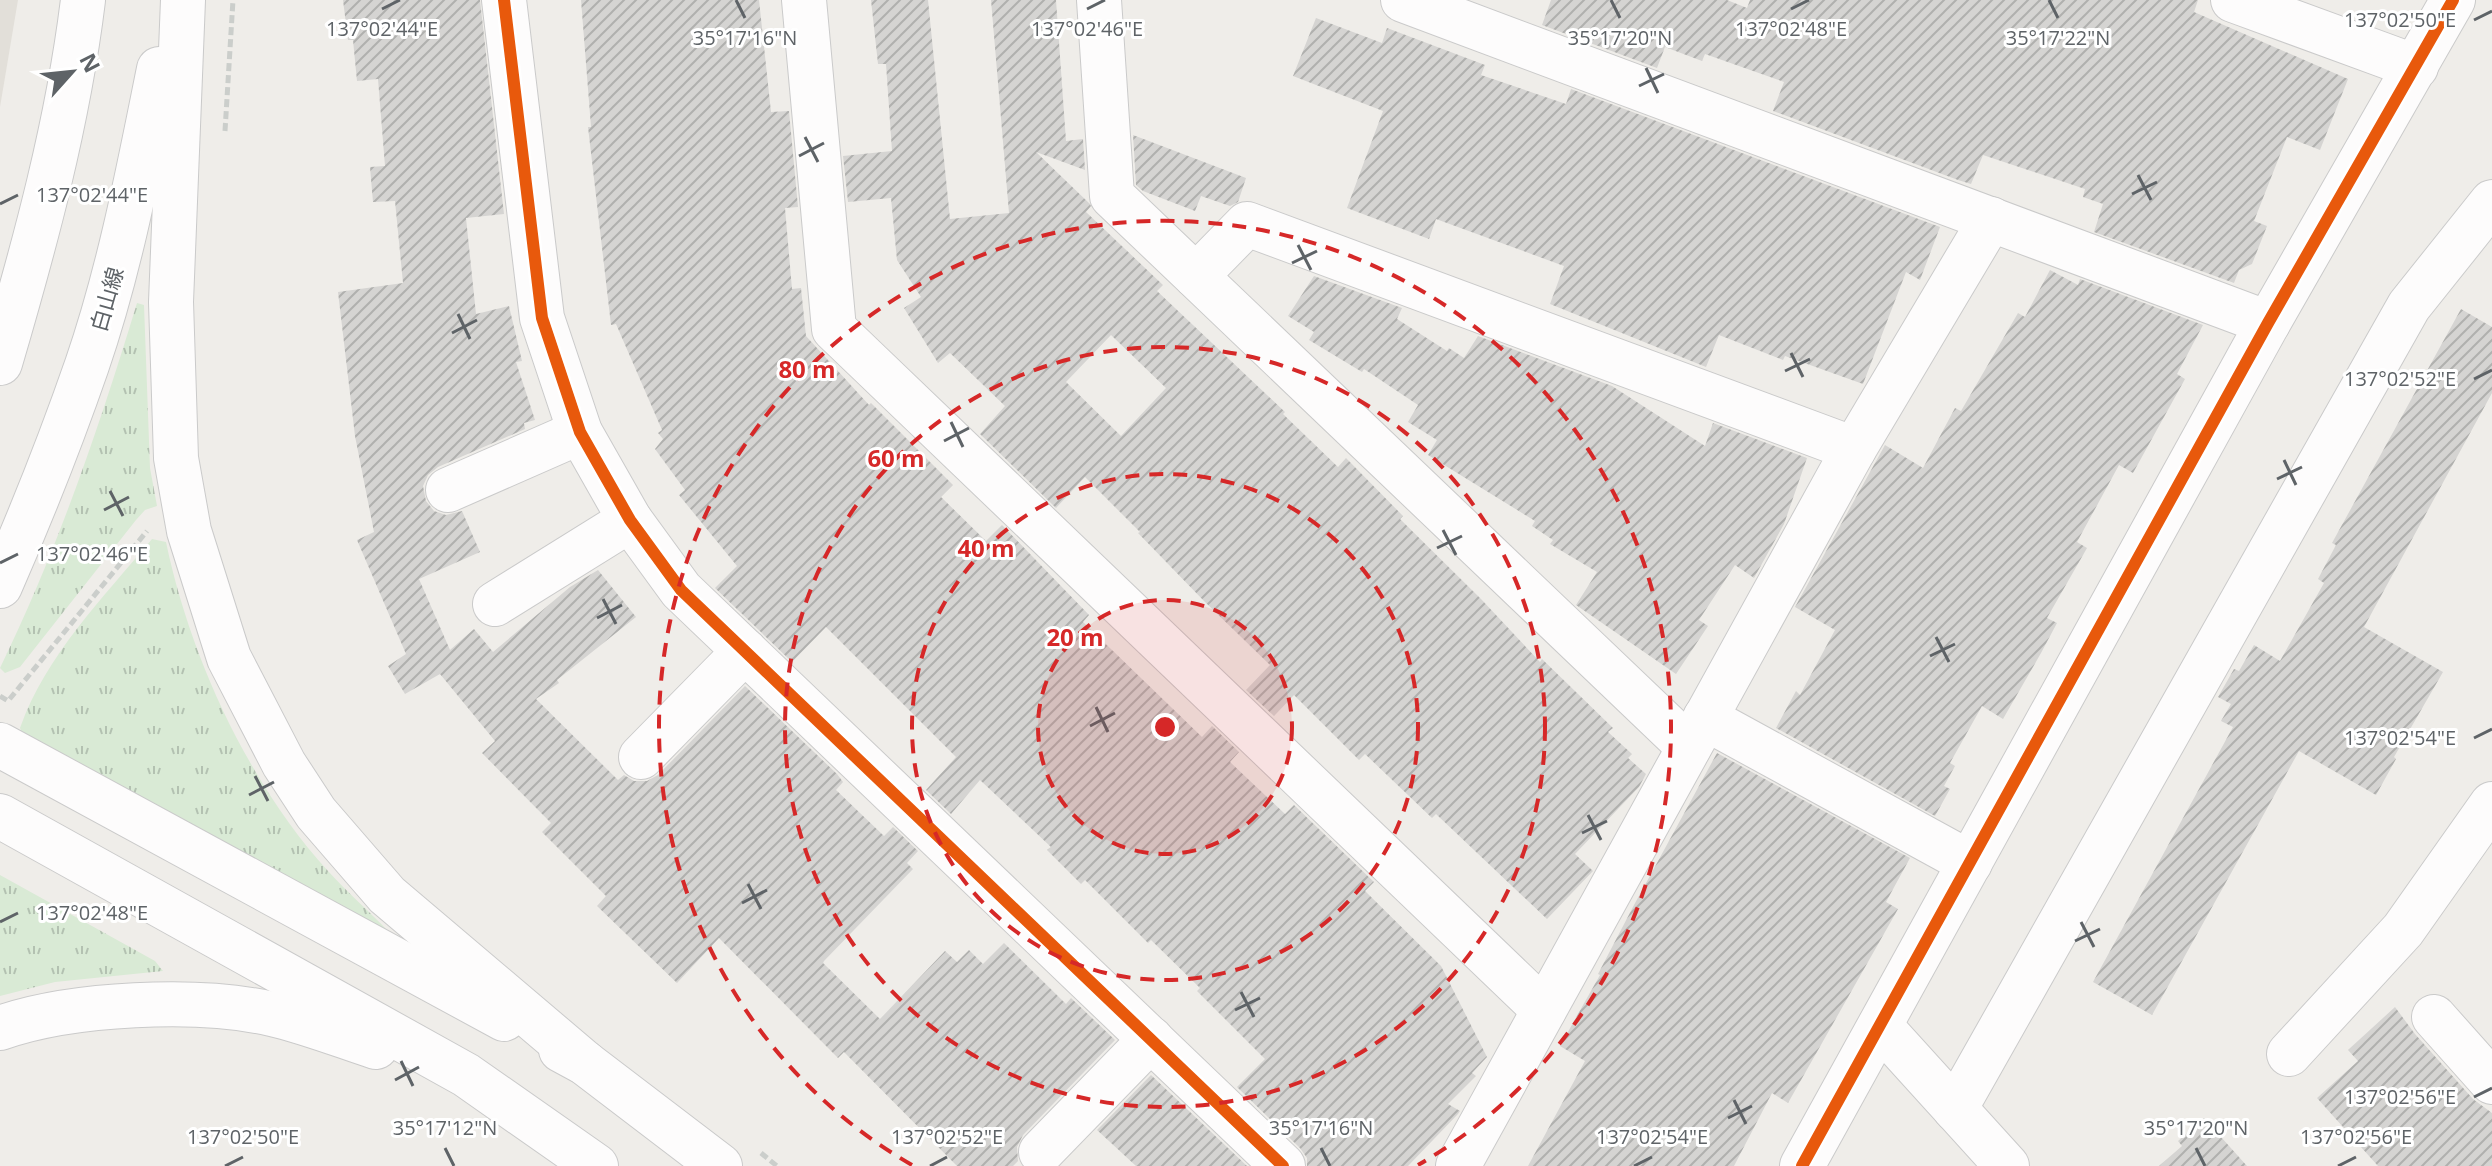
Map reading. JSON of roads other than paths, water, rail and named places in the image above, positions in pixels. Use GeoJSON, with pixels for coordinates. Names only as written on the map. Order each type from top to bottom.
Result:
{"type":"FeatureCollection","features":[{"type":"Feature","properties":{"kind":"street"},"geometry":{"type":"LineString","coordinates":[[0,363],[35,240],[75,65],[83,0]]}},
{"type":"Feature","properties":{"kind":"street","name":"白山線"},"geometry":{"type":"LineString","coordinates":[[0,586],[31,515],[88,363],[128,220],[171,0]]}},
{"type":"Feature","properties":{"kind":"street"},"geometry":{"type":"LineString","coordinates":[[183,0],[171,302],[176,458],[189,531],[229,658],[284,764],[308,801],[387,895],[585,1063]]}},
{"type":"Feature","properties":{"kind":"street"},"geometry":{"type":"LineString","coordinates":[[504,0],[542,318],[580,432],[630,520],[681,590],[1279,1165]]}},
{"type":"Feature","properties":{"kind":"street"},"geometry":{"type":"LineString","coordinates":[[804,0],[834,329],[1544,1010]]}},
{"type":"Feature","properties":{"kind":"street"},"geometry":{"type":"LineString","coordinates":[[1099,0],[1112,196],[1697,733],[1970,863]]}},
{"type":"Feature","properties":{"kind":"street"},"geometry":{"type":"LineString","coordinates":[[2233,0],[2416,67]]}},
{"type":"Feature","properties":{"kind":"street"},"geometry":{"type":"LineString","coordinates":[[1802,1166],[2268,323],[2453,0]]}},
{"type":"Feature","properties":{"kind":"street"},"geometry":{"type":"LineString","coordinates":[[1430,5],[2268,323]]}},
{"type":"Feature","properties":{"kind":"street"},"geometry":{"type":"LineString","coordinates":[[1955,1109],[2409,306],[2492,202]]}},
{"type":"Feature","properties":{"kind":"street"},"geometry":{"type":"LineString","coordinates":[[1458,1166],[1854,449],[1991,219]]}},
{"type":"Feature","properties":{"kind":"street"},"geometry":{"type":"LineString","coordinates":[[1196,276],[1247,224],[1854,449]]}},
{"type":"Feature","properties":{"kind":"street"},"geometry":{"type":"LineString","coordinates":[[448,490],[580,432]]}},
{"type":"Feature","properties":{"kind":"street"},"geometry":{"type":"LineString","coordinates":[[495,604],[630,520]]}},
{"type":"Feature","properties":{"kind":"street"},"geometry":{"type":"LineString","coordinates":[[641,757],[745,651]]}},
{"type":"Feature","properties":{"kind":"street"},"geometry":{"type":"LineString","coordinates":[[0,745],[585,1063],[736,1156]]}},
{"type":"Feature","properties":{"kind":"street"},"geometry":{"type":"LineString","coordinates":[[2289,1054],[2403,930],[2492,804]]}},
{"type":"Feature","properties":{"kind":"street"},"geometry":{"type":"LineString","coordinates":[[0,816],[466,1075],[596,1166]]}},
{"type":"Feature","properties":{"kind":"street"},"geometry":{"type":"LineString","coordinates":[[0,1028],[24,1020],[90,1010],[184,1003],[270,1014],[466,1075]]}},
{"type":"Feature","properties":{"kind":"street"},"geometry":{"type":"LineString","coordinates":[[2434,1017],[2492,1082]]}},
{"type":"Feature","properties":{"kind":"street"},"geometry":{"type":"LineString","coordinates":[[1880,1026],[2007,1166]]}},
{"type":"Feature","properties":{"kind":"street"},"geometry":{"type":"LineString","coordinates":[[1041,1152],[1151,1039]]}}]}
